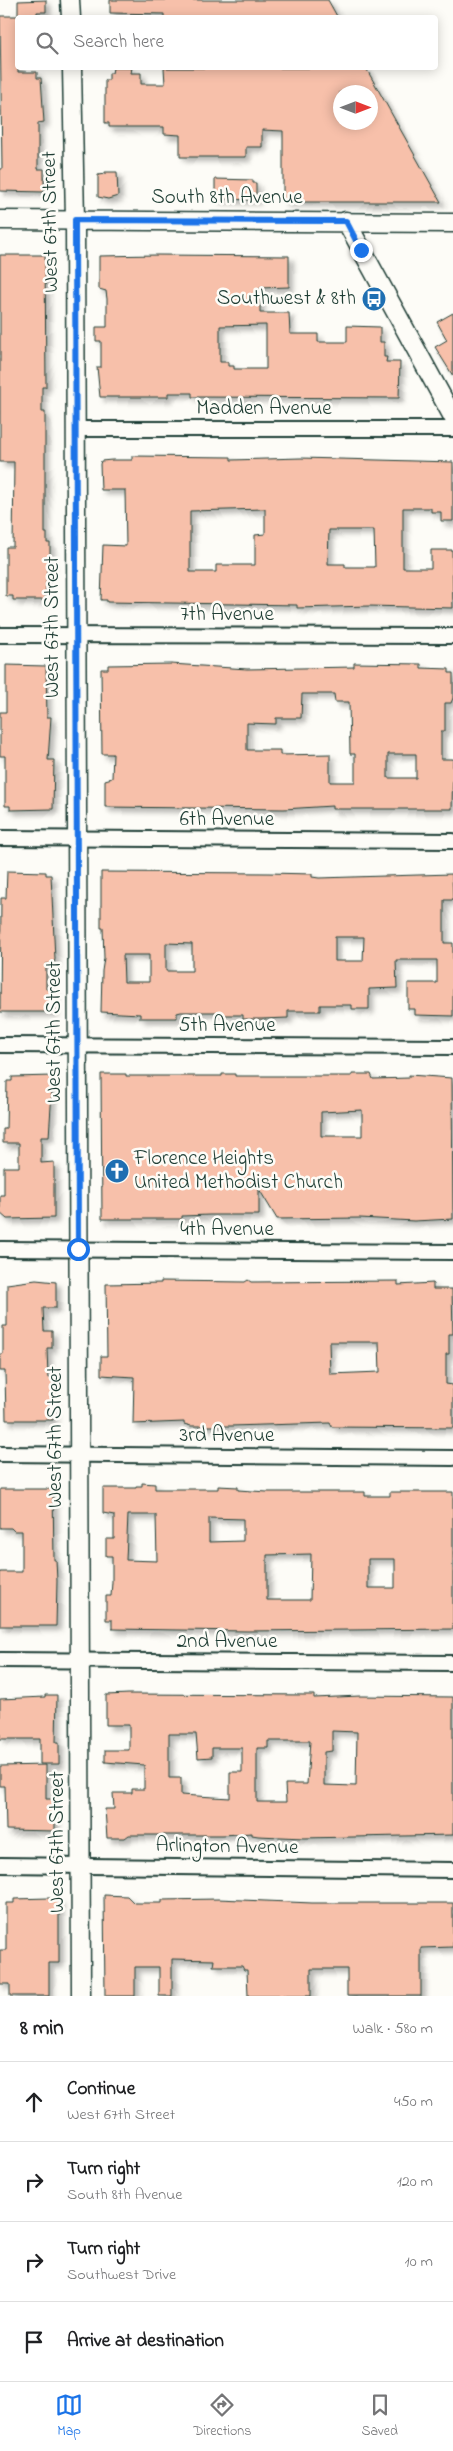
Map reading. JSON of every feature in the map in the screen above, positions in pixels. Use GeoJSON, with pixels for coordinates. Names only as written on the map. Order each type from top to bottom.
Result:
{"type":"FeatureCollection","features":[{"type":"Feature","properties":{"kind":"street"},"geometry":{"type":"LineString","coordinates":[[70,0],[70,15]]}},
{"type":"Feature","properties":{"kind":"street","name":"West 67th Street"},"geometry":{"type":"LineString","coordinates":[[72,70],[75,220],[81,1996]]}},
{"type":"Feature","properties":{"kind":"street","name":"South 8th Avenue"},"geometry":{"type":"LineString","coordinates":[[0,220],[453,223]]}},
{"type":"Feature","properties":{"kind":"street"},"geometry":{"type":"LineString","coordinates":[[346,221],[453,417]]}},
{"type":"Feature","properties":{"kind":"street","name":"Madden Avenue"},"geometry":{"type":"LineString","coordinates":[[75,429],[453,429]]}},
{"type":"Feature","properties":{"kind":"street","name":"7th Avenue"},"geometry":{"type":"LineString","coordinates":[[0,635],[453,636]]}},
{"type":"Feature","properties":{"kind":"street","name":"6th Avenue"},"geometry":{"type":"LineString","coordinates":[[0,838],[453,841]]}},
{"type":"Feature","properties":{"kind":"street","name":"5th Avenue"},"geometry":{"type":"LineString","coordinates":[[0,1045],[453,1047]]}},
{"type":"Feature","properties":{"kind":"street","name":"4th Avenue"},"geometry":{"type":"LineString","coordinates":[[0,1249],[453,1252]]}},
{"type":"Feature","properties":{"kind":"street","name":"3rd Avenue"},"geometry":{"type":"LineString","coordinates":[[0,1454],[453,1458]]}},
{"type":"Feature","properties":{"kind":"street","name":"2nd Avenue"},"geometry":{"type":"LineString","coordinates":[[0,1660],[453,1663]]}},
{"type":"Feature","properties":{"kind":"street","name":"Arlington Avenue"},"geometry":{"type":"LineString","coordinates":[[0,1865],[453,1870]]}},
{"type":"Feature","properties":{"kind":"building"},"geometry":{"type":"Polygon","coordinates":[[[46,0],[46,12],[37,12],[37,15],[18,15],[18,1],[46,0]]]}},
{"type":"Feature","properties":{"kind":"building"},"geometry":{"type":"Polygon","coordinates":[[[110,0],[328,0],[336,15],[164,15],[110,13],[110,0]]]}},
{"type":"Feature","properties":{"kind":"building"},"geometry":{"type":"Polygon","coordinates":[[[0,16],[15,16],[15,70],[18,70],[18,72],[37,72],[37,78],[41,78],[44,122],[38,123],[38,169],[44,169],[44,192],[0,191],[0,169],[2,169],[0,16]]]}},
{"type":"Feature","properties":{"kind":"building"},"geometry":{"type":"Polygon","coordinates":[[[113,70],[132,70],[131,73],[141,73],[141,84],[165,84],[164,70],[367,70],[376,85],[333,85],[333,130],[378,130],[378,89],[441,202],[283,202],[283,131],[262,130],[262,147],[246,147],[246,157],[180,157],[180,135],[164,134],[164,127],[109,127],[109,123],[105,123],[105,80],[109,80],[109,73],[112,73],[113,70]]]}},
{"type":"Feature","properties":{"kind":"building"},"geometry":{"type":"Polygon","coordinates":[[[105,172],[117,172],[118,196],[108,199],[98,197],[98,175],[105,174],[105,172]]]}},
{"type":"Feature","properties":{"kind":"building"},"geometry":{"type":"Polygon","coordinates":[[[215,179],[253,180],[253,183],[256,183],[256,200],[215,199],[215,179]]]}},
{"type":"Feature","properties":{"kind":"building"},"geometry":{"type":"Polygon","coordinates":[[[0,255],[45,255],[46,387],[42,387],[42,412],[45,412],[45,533],[47,533],[47,543],[50,543],[50,570],[47,570],[45,600],[13,600],[13,596],[6,596],[6,547],[13,547],[14,462],[0,462],[0,255]]]}},
{"type":"Feature","properties":{"kind":"building"},"geometry":{"type":"Polygon","coordinates":[[[99,256],[289,256],[289,287],[260,288],[260,313],[289,313],[290,334],[318,334],[318,342],[347,342],[347,326],[380,327],[380,342],[384,342],[386,362],[400,362],[399,398],[192,397],[192,393],[168,393],[168,397],[100,397],[97,367],[101,367],[101,341],[96,341],[96,327],[107,327],[107,299],[106,291],[99,289],[99,256]],[[266,325],[220,326],[220,362],[228,362],[228,366],[234,366],[234,369],[266,369],[266,325]]]}},
{"type":"Feature","properties":{"kind":"building"},"geometry":{"type":"Polygon","coordinates":[[[453,313],[453,376],[435,347],[447,340],[437,322],[453,313]]]}},
{"type":"Feature","properties":{"kind":"building"},"geometry":{"type":"Polygon","coordinates":[[[132,456],[231,457],[231,460],[301,458],[453,462],[453,521],[441,521],[441,512],[431,512],[431,508],[403,508],[403,568],[431,568],[431,550],[452,550],[453,608],[369,606],[297,608],[297,605],[107,602],[107,600],[101,600],[103,545],[126,546],[125,490],[101,490],[100,464],[101,461],[132,460],[132,456]],[[265,509],[190,511],[190,572],[216,572],[216,565],[255,565],[255,535],[265,534],[265,509]],[[329,530],[328,564],[345,564],[345,567],[375,567],[374,530],[329,530]]]}},
{"type":"Feature","properties":{"kind":"building"},"geometry":{"type":"Polygon","coordinates":[[[354,663],[421,664],[421,668],[449,669],[449,673],[453,673],[453,698],[451,703],[445,703],[445,731],[441,731],[441,759],[453,759],[452,809],[332,809],[332,806],[284,809],[105,807],[105,780],[112,778],[113,754],[102,754],[101,669],[108,669],[108,665],[171,664],[247,669],[354,667],[354,663]],[[302,694],[301,718],[276,718],[276,724],[247,723],[247,750],[280,750],[280,755],[330,754],[330,782],[355,782],[355,754],[350,754],[349,702],[335,702],[334,694],[302,694]],[[388,754],[388,778],[416,778],[416,754],[388,754]]]}},
{"type":"Feature","properties":{"kind":"building"},"geometry":{"type":"Polygon","coordinates":[[[6,665],[46,666],[47,717],[51,717],[48,760],[54,760],[53,809],[10,810],[10,806],[5,806],[5,756],[0,756],[0,712],[6,712],[6,665]]]}},
{"type":"Feature","properties":{"kind":"building"},"geometry":{"type":"Polygon","coordinates":[[[7,871],[46,872],[46,875],[51,875],[55,959],[54,964],[46,964],[46,989],[54,989],[54,1012],[0,1012],[1,898],[6,898],[7,871]]]}},
{"type":"Feature","properties":{"kind":"building"},"geometry":{"type":"Polygon","coordinates":[[[101,872],[312,874],[312,877],[319,878],[452,874],[453,900],[444,900],[444,943],[453,943],[453,1016],[415,1015],[415,1009],[408,1009],[408,983],[437,983],[437,960],[396,960],[397,988],[369,989],[369,1009],[352,1009],[352,1005],[320,1005],[320,1011],[288,1011],[288,1018],[262,1019],[243,1019],[243,1015],[223,1015],[223,1012],[181,1012],[177,1013],[177,1018],[140,1018],[140,1014],[101,1012],[104,958],[103,928],[101,928],[101,872]],[[335,937],[335,961],[363,961],[364,937],[335,937]],[[166,943],[166,971],[192,971],[192,944],[166,943]],[[123,955],[124,982],[149,982],[149,955],[123,955]]]}},
{"type":"Feature","properties":{"kind":"building"},"geometry":{"type":"Polygon","coordinates":[[[101,1074],[126,1074],[126,1076],[222,1076],[222,1074],[235,1074],[235,1076],[352,1076],[352,1074],[371,1074],[373,1079],[409,1078],[409,1075],[452,1078],[453,1219],[414,1221],[360,1218],[277,1219],[259,1189],[259,1215],[182,1216],[182,1219],[102,1219],[101,1074]],[[362,1110],[321,1112],[321,1136],[362,1136],[362,1110]]]}},
{"type":"Feature","properties":{"kind":"building"},"geometry":{"type":"Polygon","coordinates":[[[53,1076],[49,1137],[41,1137],[41,1163],[54,1162],[54,1218],[7,1219],[0,1213],[0,1195],[4,1195],[4,1167],[19,1167],[19,1143],[3,1143],[3,1129],[6,1129],[7,1081],[12,1081],[12,1077],[53,1076]]]}},
{"type":"Feature","properties":{"kind":"building"},"geometry":{"type":"Polygon","coordinates":[[[36,1280],[56,1282],[56,1308],[43,1308],[44,1331],[52,1331],[52,1348],[47,1348],[48,1377],[53,1377],[53,1420],[6,1420],[5,1371],[0,1371],[0,1354],[3,1354],[3,1326],[7,1326],[7,1284],[36,1280]]]}},
{"type":"Feature","properties":{"kind":"building"},"geometry":{"type":"Polygon","coordinates":[[[248,1280],[251,1282],[398,1281],[398,1285],[433,1283],[433,1289],[452,1289],[453,1334],[449,1334],[449,1354],[446,1354],[446,1384],[453,1385],[453,1428],[332,1427],[330,1423],[231,1426],[191,1426],[184,1424],[184,1422],[133,1424],[134,1377],[101,1375],[101,1356],[107,1356],[106,1284],[161,1283],[161,1281],[245,1282],[248,1280]],[[329,1342],[330,1374],[380,1372],[379,1342],[329,1342]]]}},
{"type":"Feature","properties":{"kind":"building"},"geometry":{"type":"Polygon","coordinates":[[[142,1483],[155,1484],[155,1489],[218,1489],[218,1486],[238,1487],[238,1490],[267,1492],[365,1492],[365,1496],[390,1496],[390,1492],[453,1492],[453,1629],[247,1631],[112,1629],[112,1620],[106,1620],[106,1596],[111,1596],[112,1556],[106,1556],[106,1539],[114,1539],[114,1515],[103,1513],[103,1488],[136,1488],[136,1486],[142,1486],[142,1483]],[[128,1515],[126,1560],[157,1561],[156,1515],[128,1515]],[[209,1518],[209,1542],[243,1541],[243,1519],[209,1518]],[[311,1554],[267,1555],[267,1600],[310,1600],[311,1554]],[[368,1559],[368,1588],[395,1588],[395,1559],[368,1559]]]}},
{"type":"Feature","properties":{"kind":"building"},"geometry":{"type":"Polygon","coordinates":[[[0,1489],[53,1489],[54,1560],[56,1560],[57,1581],[56,1626],[0,1626],[0,1572],[22,1572],[22,1531],[0,1528],[0,1489]]]}},
{"type":"Feature","properties":{"kind":"building"},"geometry":{"type":"Polygon","coordinates":[[[45,1695],[57,1695],[56,1742],[59,1742],[59,1764],[40,1764],[40,1739],[0,1739],[0,1699],[45,1697],[45,1695]]]}},
{"type":"Feature","properties":{"kind":"building"},"geometry":{"type":"Polygon","coordinates":[[[106,1695],[314,1695],[314,1698],[360,1696],[453,1697],[453,1835],[304,1838],[258,1836],[252,1835],[252,1833],[223,1835],[129,1835],[125,1838],[107,1838],[105,1809],[114,1809],[113,1793],[132,1793],[132,1789],[144,1789],[144,1765],[105,1762],[105,1750],[129,1750],[129,1725],[106,1725],[106,1695]],[[332,1731],[332,1751],[324,1752],[324,1785],[356,1786],[357,1732],[332,1731]],[[169,1734],[169,1778],[181,1778],[181,1795],[230,1798],[230,1772],[242,1772],[242,1748],[212,1748],[212,1757],[198,1758],[196,1734],[169,1734]],[[268,1741],[268,1748],[257,1748],[257,1802],[286,1802],[285,1784],[307,1784],[310,1741],[268,1741]]]}},
{"type":"Feature","properties":{"kind":"building"},"geometry":{"type":"Polygon","coordinates":[[[46,1765],[46,1799],[55,1799],[55,1831],[6,1830],[5,1786],[0,1786],[0,1766],[46,1765]]]}},
{"type":"Feature","properties":{"kind":"building"},"geometry":{"type":"Polygon","coordinates":[[[104,1895],[127,1896],[134,1903],[162,1903],[162,1900],[218,1899],[312,1903],[453,1903],[453,1947],[421,1948],[421,1996],[347,1996],[347,1969],[311,1969],[311,1996],[248,1996],[247,1970],[244,1970],[242,1966],[213,1966],[214,1960],[172,1959],[172,1996],[159,1996],[159,1967],[135,1967],[135,1996],[105,1996],[104,1895]]]}},
{"type":"Feature","properties":{"kind":"building"},"geometry":{"type":"Polygon","coordinates":[[[49,1898],[59,1900],[59,1963],[49,1963],[49,1996],[10,1996],[10,1984],[0,1984],[0,1950],[6,1950],[6,1903],[14,1903],[14,1899],[49,1898]]]}},
{"type":"Feature","properties":{"kind":"place","name":"Southwest & 8th"},"geometry":{"type":"Point","coordinates":[374,299]}},
{"type":"Feature","properties":{"kind":"place","name":"Florence Heights United Methodist Church"},"geometry":{"type":"Point","coordinates":[117,1171]}},
{"type":"Feature","properties":{"kind":"route"},"geometry":{"type":"LineString","coordinates":[[78,1249],[75,220],[346,221],[361,250]]}}]}
